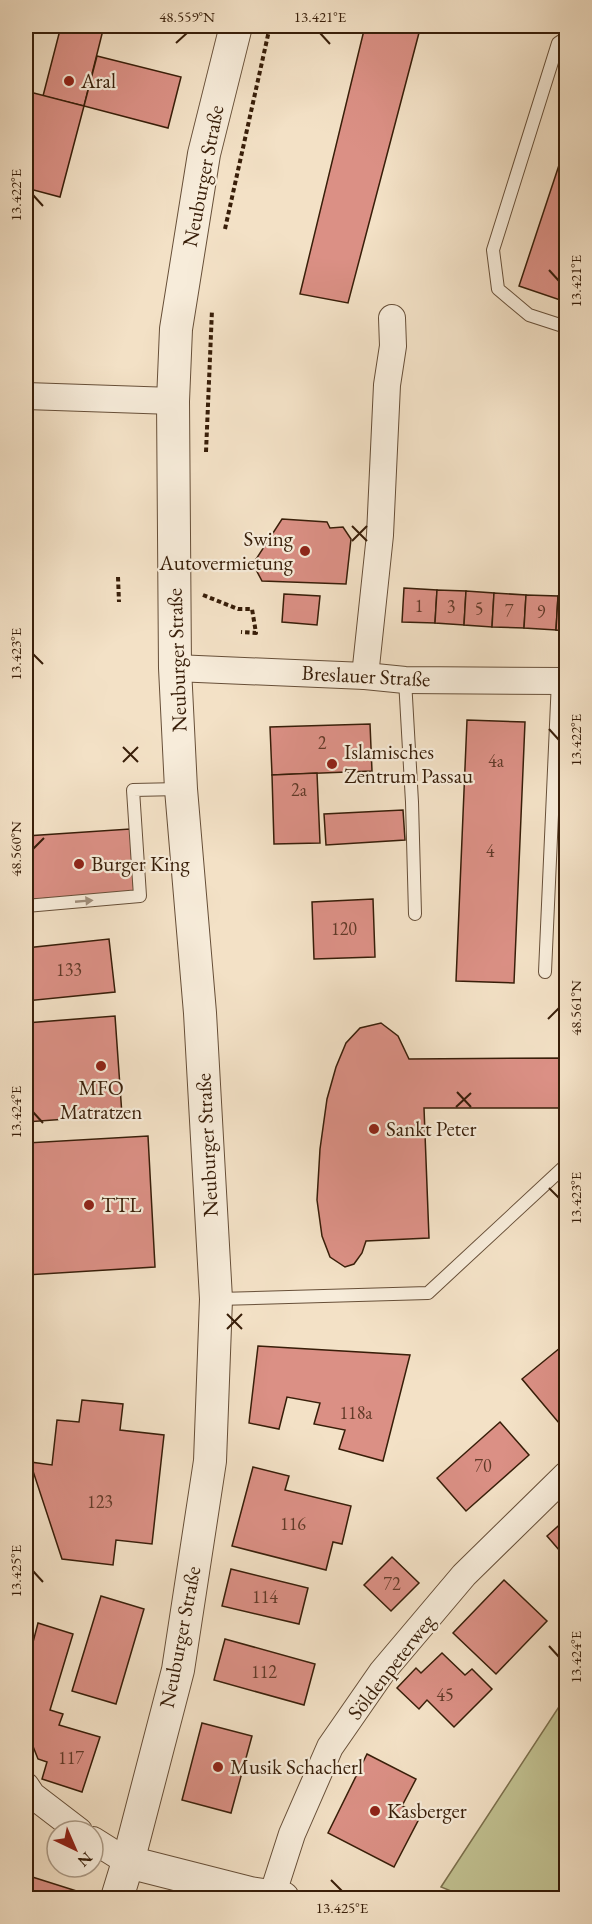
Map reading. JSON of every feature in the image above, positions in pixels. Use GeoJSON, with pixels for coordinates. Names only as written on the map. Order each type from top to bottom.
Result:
{"type":"FeatureCollection","features":[{"type":"Feature","properties":{"kind":"street","name":"Neuburger Straße"},"geometry":{"type":"LineString","coordinates":[[117,1899],[178,1670],[210,1461],[216,1299],[200,1013],[181,789],[175,668],[173,401],[176,329],[204,154],[236,26]]}},
{"type":"Feature","properties":{"kind":"street"},"geometry":{"type":"LineString","coordinates":[[365,676],[380,535],[387,385],[393,346],[392,318]]}},
{"type":"Feature","properties":{"kind":"street"},"geometry":{"type":"LineString","coordinates":[[26,396],[173,401]]}},
{"type":"Feature","properties":{"kind":"street","name":"Breslauer Straße"},"geometry":{"type":"LineString","coordinates":[[175,668],[365,676],[405,680],[562,681]]}},
{"type":"Feature","properties":{"kind":"street","name":"Söldenpeterweg"},"geometry":{"type":"LineString","coordinates":[[261,1896],[292,1834],[330,1747],[382,1672],[464,1575],[567,1475]]}},
{"type":"Feature","properties":{"kind":"street"},"geometry":{"type":"LineString","coordinates":[[26,1786],[32,1795],[63,1819]]}},
{"type":"Feature","properties":{"kind":"street"},"geometry":{"type":"LineString","coordinates":[[105,1848],[128,1862],[261,1896]]}},
{"type":"Feature","properties":{"kind":"lane"},"geometry":{"type":"LineString","coordinates":[[567,39],[558,43],[493,250],[498,289],[529,315],[567,327]]}},
{"type":"Feature","properties":{"kind":"lane"},"geometry":{"type":"LineString","coordinates":[[405,680],[415,914]]}},
{"type":"Feature","properties":{"kind":"lane","name":"Breslauer Straße"},"geometry":{"type":"LineString","coordinates":[[545,972],[562,681]]}},
{"type":"Feature","properties":{"kind":"lane"},"geometry":{"type":"LineString","coordinates":[[26,906],[140,896],[133,790],[181,789]]}},
{"type":"Feature","properties":{"kind":"lane"},"geometry":{"type":"LineString","coordinates":[[216,1299],[428,1293],[567,1165]]}},
{"type":"Feature","properties":{"kind":"path"},"geometry":{"type":"LineString","coordinates":[[223,239],[270,26]]}},
{"type":"Feature","properties":{"kind":"path"},"geometry":{"type":"LineString","coordinates":[[206,463],[212,308]]}},
{"type":"Feature","properties":{"kind":"path"},"geometry":{"type":"LineString","coordinates":[[118,578],[119,602]]}},
{"type":"Feature","properties":{"kind":"path"},"geometry":{"type":"LineString","coordinates":[[201,605],[201,594],[238,609],[252,609],[256,633],[241,632]]}},
{"type":"Feature","properties":{"kind":"green space"},"geometry":{"type":"Polygon","coordinates":[[[566,1696],[566,1898],[468,1898],[441,1887],[566,1696]]]}},
{"type":"Feature","properties":{"kind":"building"},"geometry":{"type":"Polygon","coordinates":[[[61,26],[104,26],[84,106],[43,96],[61,26]]]}},
{"type":"Feature","properties":{"kind":"building"},"geometry":{"type":"Polygon","coordinates":[[[365,26],[404,26],[420,29],[348,303],[300,294],[365,26]]]}},
{"type":"Feature","properties":{"kind":"building"},"geometry":{"type":"Polygon","coordinates":[[[97,56],[181,77],[168,128],[84,106],[97,56]]]}},
{"type":"Feature","properties":{"kind":"building"},"geometry":{"type":"Polygon","coordinates":[[[26,91],[84,106],[60,197],[26,188],[26,91]]]}},
{"type":"Feature","properties":{"kind":"building"},"geometry":{"type":"Polygon","coordinates":[[[566,144],[566,302],[519,286],[566,144]]]}},
{"type":"Feature","properties":{"kind":"building","name":"Swing Autovermietung"},"geometry":{"type":"Polygon","coordinates":[[[282,519],[327,522],[330,528],[343,527],[351,539],[346,584],[262,581],[253,564],[282,519]]]}},
{"type":"Feature","properties":{"kind":"building"},"geometry":{"type":"Polygon","coordinates":[[[404,588],[437,590],[435,623],[402,622],[404,588]]]}},
{"type":"Feature","properties":{"kind":"building"},"geometry":{"type":"Polygon","coordinates":[[[437,590],[466,591],[464,625],[435,623],[437,590]]]}},
{"type":"Feature","properties":{"kind":"building"},"geometry":{"type":"Polygon","coordinates":[[[466,591],[494,593],[492,627],[464,625],[466,591]]]}},
{"type":"Feature","properties":{"kind":"building"},"geometry":{"type":"Polygon","coordinates":[[[494,593],[526,595],[524,628],[492,627],[494,593]]]}},
{"type":"Feature","properties":{"kind":"building"},"geometry":{"type":"Polygon","coordinates":[[[284,594],[320,596],[317,625],[282,622],[284,594]]]}},
{"type":"Feature","properties":{"kind":"building"},"geometry":{"type":"Polygon","coordinates":[[[526,595],[558,596],[556,630],[524,628],[526,595]]]}},
{"type":"Feature","properties":{"kind":"building"},"geometry":{"type":"Polygon","coordinates":[[[558,596],[566,597],[566,631],[556,630],[558,596]]]}},
{"type":"Feature","properties":{"kind":"building"},"geometry":{"type":"Polygon","coordinates":[[[467,720],[525,722],[514,983],[456,981],[467,720]]]}},
{"type":"Feature","properties":{"kind":"building"},"geometry":{"type":"Polygon","coordinates":[[[370,724],[372,771],[272,775],[270,727],[370,724]]]}},
{"type":"Feature","properties":{"kind":"building"},"geometry":{"type":"Polygon","coordinates":[[[317,773],[320,843],[274,844],[272,775],[317,773]]]}},
{"type":"Feature","properties":{"kind":"building"},"geometry":{"type":"Polygon","coordinates":[[[403,810],[405,840],[326,845],[324,814],[403,810]]]}},
{"type":"Feature","properties":{"kind":"building","name":"Burger King"},"geometry":{"type":"Polygon","coordinates":[[[130,829],[134,892],[26,900],[26,836],[130,829]]]}},
{"type":"Feature","properties":{"kind":"building"},"geometry":{"type":"Polygon","coordinates":[[[373,899],[375,957],[314,959],[312,902],[373,899]]]}},
{"type":"Feature","properties":{"kind":"building"},"geometry":{"type":"Polygon","coordinates":[[[109,939],[115,992],[26,1001],[26,948],[109,939]]]}},
{"type":"Feature","properties":{"kind":"building"},"geometry":{"type":"Polygon","coordinates":[[[115,1016],[122,1115],[26,1122],[26,1023],[115,1016]]]}},
{"type":"Feature","properties":{"kind":"building","name":"Sankt Peter"},"geometry":{"type":"Polygon","coordinates":[[[381,1023],[398,1036],[409,1059],[566,1058],[566,1108],[424,1108],[429,1238],[366,1241],[362,1253],[354,1264],[345,1267],[330,1257],[322,1236],[317,1200],[320,1149],[327,1099],[346,1043],[360,1028],[381,1023]]]}},
{"type":"Feature","properties":{"kind":"building","name":"TTL"},"geometry":{"type":"Polygon","coordinates":[[[26,1132],[27,1143],[148,1136],[155,1267],[26,1275],[26,1132]]]}},
{"type":"Feature","properties":{"kind":"building"},"geometry":{"type":"Polygon","coordinates":[[[566,1343],[566,1417],[559,1423],[522,1379],[566,1343]]]}},
{"type":"Feature","properties":{"kind":"building"},"geometry":{"type":"Polygon","coordinates":[[[258,1346],[410,1355],[383,1461],[339,1449],[345,1430],[314,1424],[320,1403],[287,1397],[279,1429],[249,1423],[258,1346]]]}},
{"type":"Feature","properties":{"kind":"building"},"geometry":{"type":"Polygon","coordinates":[[[82,1400],[123,1404],[120,1430],[164,1435],[152,1544],[116,1540],[113,1565],[62,1559],[30,1462],[52,1465],[57,1420],[79,1422],[82,1400]]]}},
{"type":"Feature","properties":{"kind":"building"},"geometry":{"type":"Polygon","coordinates":[[[500,1422],[529,1455],[466,1511],[437,1478],[500,1422]]]}},
{"type":"Feature","properties":{"kind":"building"},"geometry":{"type":"Polygon","coordinates":[[[253,1467],[289,1476],[285,1490],[351,1506],[342,1544],[333,1542],[326,1570],[232,1546],[253,1467]]]}},
{"type":"Feature","properties":{"kind":"building"},"geometry":{"type":"Polygon","coordinates":[[[566,1519],[566,1558],[547,1536],[566,1519]]]}},
{"type":"Feature","properties":{"kind":"building"},"geometry":{"type":"Polygon","coordinates":[[[392,1557],[419,1583],[391,1611],[364,1585],[392,1557]]]}},
{"type":"Feature","properties":{"kind":"building"},"geometry":{"type":"Polygon","coordinates":[[[231,1569],[308,1588],[299,1624],[222,1606],[231,1569]]]}},
{"type":"Feature","properties":{"kind":"building"},"geometry":{"type":"Polygon","coordinates":[[[504,1580],[547,1621],[496,1674],[453,1633],[504,1580]]]}},
{"type":"Feature","properties":{"kind":"building"},"geometry":{"type":"Polygon","coordinates":[[[101,1596],[144,1609],[116,1704],[72,1691],[101,1596]]]}},
{"type":"Feature","properties":{"kind":"building"},"geometry":{"type":"Polygon","coordinates":[[[38,1623],[73,1634],[50,1710],[63,1714],[59,1725],[100,1737],[82,1792],[42,1779],[47,1762],[38,1759],[32,1744],[26,1743],[26,1669],[38,1623]]]}},
{"type":"Feature","properties":{"kind":"building"},"geometry":{"type":"Polygon","coordinates":[[[225,1639],[315,1664],[304,1705],[214,1680],[225,1639]]]}},
{"type":"Feature","properties":{"kind":"building"},"geometry":{"type":"Polygon","coordinates":[[[442,1653],[465,1675],[472,1669],[492,1689],[454,1727],[427,1700],[419,1709],[397,1688],[416,1668],[421,1673],[442,1653]]]}},
{"type":"Feature","properties":{"kind":"building"},"geometry":{"type":"Polygon","coordinates":[[[202,1723],[252,1736],[231,1813],[182,1800],[202,1723]]]}},
{"type":"Feature","properties":{"kind":"building","name":"Kasberger"},"geometry":{"type":"Polygon","coordinates":[[[367,1754],[416,1779],[402,1806],[421,1815],[394,1867],[328,1833],[367,1754]]]}},
{"type":"Feature","properties":{"kind":"building"},"geometry":{"type":"Polygon","coordinates":[[[26,1875],[83,1893],[82,1898],[26,1898],[26,1875]]]}},
{"type":"Feature","properties":{"kind":"place","name":"Aral"},"geometry":{"type":"Point","coordinates":[69,81]}},
{"type":"Feature","properties":{"kind":"place","name":"Swing Autovermietung"},"geometry":{"type":"Point","coordinates":[305,551]}},
{"type":"Feature","properties":{"kind":"place","name":"Islamisches Zentrum Passau"},"geometry":{"type":"Point","coordinates":[332,764]}},
{"type":"Feature","properties":{"kind":"place","name":"Burger King"},"geometry":{"type":"Point","coordinates":[79,864]}},
{"type":"Feature","properties":{"kind":"place","name":"MFO Matratzen"},"geometry":{"type":"Point","coordinates":[101,1066]}},
{"type":"Feature","properties":{"kind":"place","name":"Sankt Peter"},"geometry":{"type":"Point","coordinates":[374,1129]}},
{"type":"Feature","properties":{"kind":"place","name":"TTL"},"geometry":{"type":"Point","coordinates":[89,1205]}},
{"type":"Feature","properties":{"kind":"place","name":"Musik Schacherl"},"geometry":{"type":"Point","coordinates":[218,1767]}},
{"type":"Feature","properties":{"kind":"place","name":"Kasberger"},"geometry":{"type":"Point","coordinates":[375,1811]}}]}
